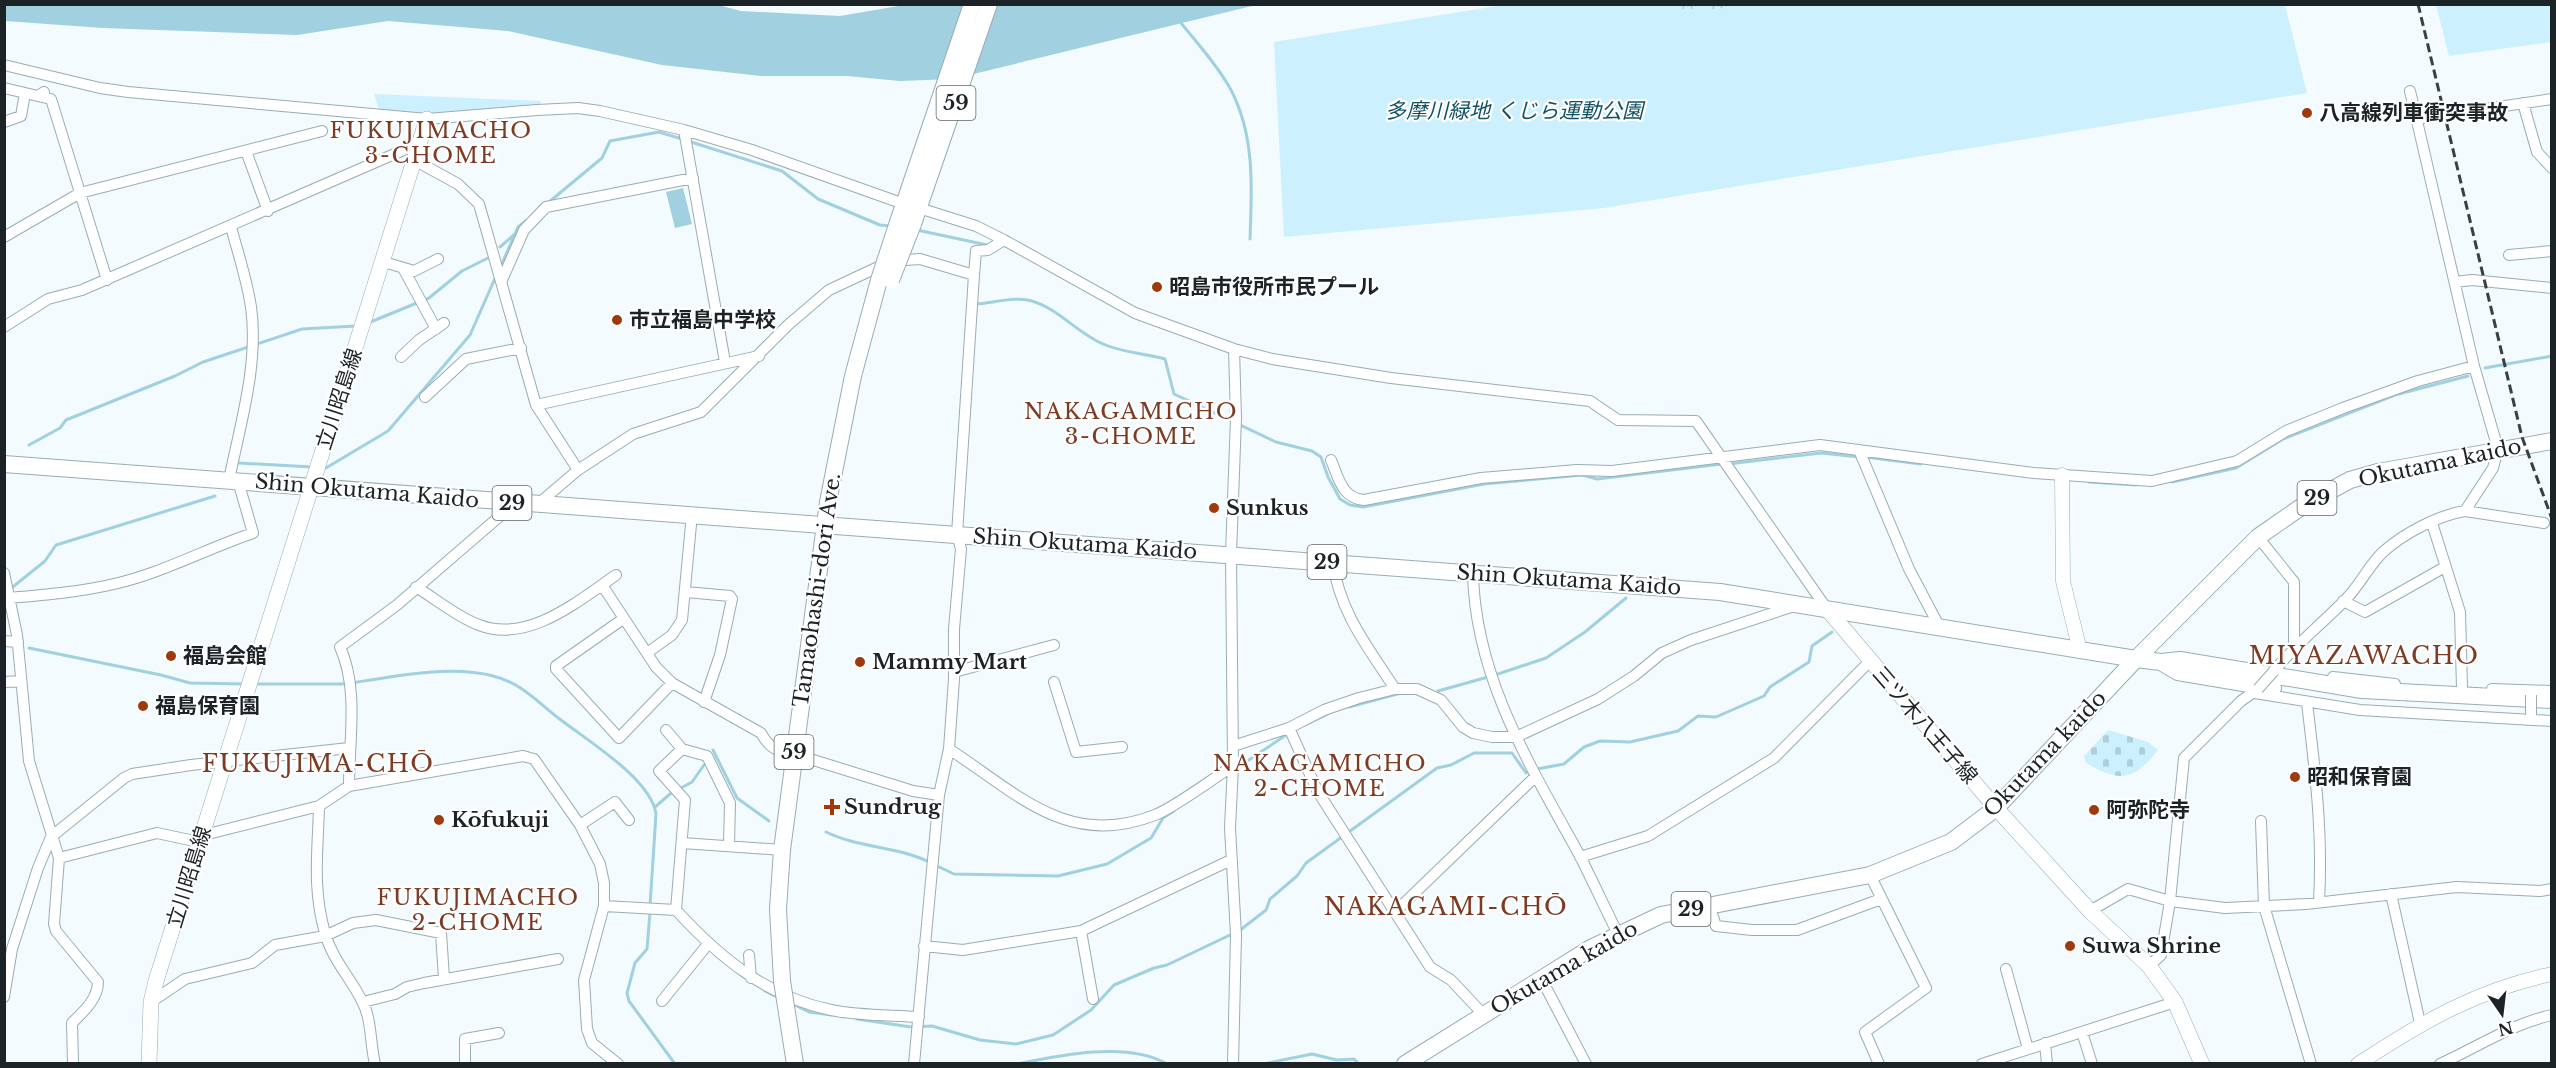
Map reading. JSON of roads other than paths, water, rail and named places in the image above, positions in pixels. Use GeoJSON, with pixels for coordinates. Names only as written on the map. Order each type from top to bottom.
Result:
{"type":"FeatureCollection","features":[{"type":"Feature","properties":{"kind":"main road","name":"Tamaohashi-dori Ave."},"geometry":{"type":"LineString","coordinates":[[913,203],[972,4]]}},
{"type":"Feature","properties":{"kind":"main road","name":"Tamaohashi-dori Ave."},"geometry":{"type":"LineString","coordinates":[[795,1064],[782,981],[778,909],[782,850],[826,524],[846,408],[863,345],[905,223],[989,4]]}},
{"type":"Feature","properties":{"kind":"main road","name":"立川昭島線"},"geometry":{"type":"LineString","coordinates":[[149,1064],[151,1002],[200,838],[428,119]]}},
{"type":"Feature","properties":{"kind":"main road","name":"Okutama kaido"},"geometry":{"type":"LineString","coordinates":[[1405,1064],[1541,978],[1618,934],[1661,915],[1870,875],[1951,842],[1996,808],[2136,659],[2258,537],[2304,505],[2350,480],[2378,472],[2552,441]]}},
{"type":"Feature","properties":{"kind":"main road","name":"Shin Okutama Kaido"},"geometry":{"type":"LineString","coordinates":[[4,464],[233,480],[315,474],[515,503],[692,514],[1720,592],[1939,626],[2080,651],[2161,662]]}},
{"type":"Feature","properties":{"kind":"main road","name":"三ツ木八王子線"},"geometry":{"type":"LineString","coordinates":[[1827,609],[1996,808],[2090,911],[2149,966],[2175,1002],[2202,1064]]}},
{"type":"Feature","properties":{"kind":"main road","name":"29"},"geometry":{"type":"LineString","coordinates":[[2161,662],[2180,660],[2362,690],[2552,700]]}},
{"type":"Feature","properties":{"kind":"main road","name":"29"},"geometry":{"type":"LineString","coordinates":[[2161,662],[2178,672],[2362,701],[2552,711]]}},
{"type":"Feature","properties":{"kind":"street"},"geometry":{"type":"LineString","coordinates":[[4,65],[100,88],[128,92],[428,119],[578,108],[686,137],[762,153],[976,226],[1135,313],[1234,349],[1272,359],[1391,378],[1590,401],[1618,420],[1696,421],[1827,609]]}},
{"type":"Feature","properties":{"kind":"street"},"geometry":{"type":"LineString","coordinates":[[4,88],[41,94],[51,99],[107,280]]}},
{"type":"Feature","properties":{"kind":"street"},"geometry":{"type":"LineString","coordinates":[[2410,91],[2474,366],[2498,449],[2493,468],[2466,511]]}},
{"type":"Feature","properties":{"kind":"street"},"geometry":{"type":"LineString","coordinates":[[4,122],[21,116],[25,93]]}},
{"type":"Feature","properties":{"kind":"street"},"geometry":{"type":"LineString","coordinates":[[2416,119],[2552,99]]}},
{"type":"Feature","properties":{"kind":"street"},"geometry":{"type":"LineString","coordinates":[[2523,103],[2537,152],[2552,168]]}},
{"type":"Feature","properties":{"kind":"street"},"geometry":{"type":"LineString","coordinates":[[4,237],[80,193],[322,131]]}},
{"type":"Feature","properties":{"kind":"street"},"geometry":{"type":"LineString","coordinates":[[686,137],[725,362]]}},
{"type":"Feature","properties":{"kind":"street"},"geometry":{"type":"LineString","coordinates":[[4,327],[48,299],[82,290],[107,280],[422,142]]}},
{"type":"Feature","properties":{"kind":"street"},"geometry":{"type":"LineString","coordinates":[[246,151],[268,210]]}},
{"type":"Feature","properties":{"kind":"street"},"geometry":{"type":"LineString","coordinates":[[416,161],[458,184],[478,204],[500,273],[536,405],[578,470]]}},
{"type":"Feature","properties":{"kind":"street"},"geometry":{"type":"LineString","coordinates":[[500,273],[524,230],[546,207],[693,178]]}},
{"type":"Feature","properties":{"kind":"street"},"geometry":{"type":"LineString","coordinates":[[8,598],[63,593],[115,584],[168,567],[253,533],[233,480],[248,384],[251,306],[231,227]]}},
{"type":"Feature","properties":{"kind":"street"},"geometry":{"type":"LineString","coordinates":[[914,1064],[939,795],[949,749],[954,629],[962,549],[957,534],[976,251],[988,250],[1002,242]]}},
{"type":"Feature","properties":{"kind":"street"},"geometry":{"type":"LineString","coordinates":[[2510,255],[2552,251]]}},
{"type":"Feature","properties":{"kind":"street"},"geometry":{"type":"LineString","coordinates":[[384,262],[414,271],[438,259]]}},
{"type":"Feature","properties":{"kind":"street"},"geometry":{"type":"LineString","coordinates":[[538,504],[578,470],[633,434],[700,412],[788,325],[829,290],[891,261],[920,259],[974,275]]}},
{"type":"Feature","properties":{"kind":"street"},"geometry":{"type":"LineString","coordinates":[[403,268],[440,326],[407,355]]}},
{"type":"Feature","properties":{"kind":"street"},"geometry":{"type":"LineString","coordinates":[[2455,282],[2472,280],[2552,288]]}},
{"type":"Feature","properties":{"kind":"street"},"geometry":{"type":"LineString","coordinates":[[425,398],[466,359],[521,348]]}},
{"type":"Feature","properties":{"kind":"street"},"geometry":{"type":"LineString","coordinates":[[1233,1064],[1236,935],[1231,860],[1233,747],[1231,554],[1236,430],[1234,349]]}},
{"type":"Feature","properties":{"kind":"street"},"geometry":{"type":"LineString","coordinates":[[536,405],[759,356]]}},
{"type":"Feature","properties":{"kind":"street"},"geometry":{"type":"LineString","coordinates":[[1331,460],[1344,491],[1354,499],[1364,500],[1481,478],[1725,462],[1820,445],[1861,455],[2062,479],[2152,481],[2237,461],[2286,431],[2343,408],[2418,381],[2474,366]]}},
{"type":"Feature","properties":{"kind":"street"},"geometry":{"type":"LineString","coordinates":[[1861,455],[1909,569],[1939,626]]}},
{"type":"Feature","properties":{"kind":"street"},"geometry":{"type":"LineString","coordinates":[[2062,479],[2063,581],[2080,651]]}},
{"type":"Feature","properties":{"kind":"street"},"geometry":{"type":"LineString","coordinates":[[349,786],[351,683],[340,647],[397,605],[515,503]]}},
{"type":"Feature","properties":{"kind":"street"},"geometry":{"type":"LineString","coordinates":[[2149,966],[2161,955],[2170,901],[2184,758],[2241,701],[2256,691],[2294,646],[2343,601],[2383,552],[2452,513],[2466,511],[2544,523]]}},
{"type":"Feature","properties":{"kind":"street"},"geometry":{"type":"LineString","coordinates":[[646,653],[678,628],[684,612],[692,514]]}},
{"type":"Feature","properties":{"kind":"street"},"geometry":{"type":"LineString","coordinates":[[2432,523],[2460,612],[2462,688]]}},
{"type":"Feature","properties":{"kind":"street"},"geometry":{"type":"LineString","coordinates":[[2258,537],[2294,582],[2294,646]]}},
{"type":"Feature","properties":{"kind":"street"},"geometry":{"type":"LineString","coordinates":[[1332,563],[1336,584],[1348,616],[1395,689]]}},
{"type":"Feature","properties":{"kind":"street"},"geometry":{"type":"LineString","coordinates":[[2343,601],[2365,612],[2445,567]]}},
{"type":"Feature","properties":{"kind":"street"},"geometry":{"type":"LineString","coordinates":[[4,573],[18,642],[29,760],[59,858],[56,931],[98,986],[87,1007],[72,1023],[73,1064]]}},
{"type":"Feature","properties":{"kind":"street"},"geometry":{"type":"LineString","coordinates":[[1473,573],[1476,620],[1492,676],[1516,737],[1618,934]]}},
{"type":"Feature","properties":{"kind":"street"},"geometry":{"type":"LineString","coordinates":[[416,587],[478,625],[492,629],[515,629],[563,612],[616,575]]}},
{"type":"Feature","properties":{"kind":"street"},"geometry":{"type":"LineString","coordinates":[[602,585],[646,653],[672,683],[761,733],[766,743],[778,752],[794,754],[913,791],[939,795]]}},
{"type":"Feature","properties":{"kind":"street"},"geometry":{"type":"LineString","coordinates":[[686,592],[730,596],[732,599],[720,654],[704,702]]}},
{"type":"Feature","properties":{"kind":"street"},"geometry":{"type":"LineString","coordinates":[[1233,747],[1291,731],[1333,707],[1395,689],[1417,689],[1441,700],[1463,727],[1473,733],[1492,737],[1516,737],[1598,699],[1634,676],[1662,653],[1691,639],[1799,604]]}},
{"type":"Feature","properties":{"kind":"street"},"geometry":{"type":"LineString","coordinates":[[623,619],[556,666],[556,669],[619,738],[672,683]]}},
{"type":"Feature","properties":{"kind":"street"},"geometry":{"type":"LineString","coordinates":[[4,641],[18,642]]}},
{"type":"Feature","properties":{"kind":"street"},"geometry":{"type":"LineString","coordinates":[[954,672],[1054,645]]}},
{"type":"Feature","properties":{"kind":"street"},"geometry":{"type":"LineString","coordinates":[[1580,857],[1648,836],[1774,758],[1870,661]]}},
{"type":"Feature","properties":{"kind":"street"},"geometry":{"type":"LineString","coordinates":[[2275,670],[2360,681],[2532,692],[2552,691]]}},
{"type":"Feature","properties":{"kind":"street"},"geometry":{"type":"LineString","coordinates":[[4,682],[21,681]]}},
{"type":"Feature","properties":{"kind":"street"},"geometry":{"type":"LineString","coordinates":[[1054,682],[1076,752],[1122,747]]}},
{"type":"Feature","properties":{"kind":"street"},"geometry":{"type":"LineString","coordinates":[[2256,691],[2307,703],[2384,712],[2531,718],[2552,721]]}},
{"type":"Feature","properties":{"kind":"street"},"geometry":{"type":"LineString","coordinates":[[2531,718],[2532,692]]}},
{"type":"Feature","properties":{"kind":"street"},"geometry":{"type":"LineString","coordinates":[[2307,703],[2319,802],[2322,853],[2319,901]]}},
{"type":"Feature","properties":{"kind":"street"},"geometry":{"type":"LineString","coordinates":[[666,730],[682,749],[707,756],[730,803],[729,845]]}},
{"type":"Feature","properties":{"kind":"street"},"geometry":{"type":"LineString","coordinates":[[1291,731],[1318,792],[1430,967],[1450,980],[1483,1014]]}},
{"type":"Feature","properties":{"kind":"street"},"geometry":{"type":"LineString","coordinates":[[4,997],[12,949],[38,868],[51,837],[132,774],[349,748]]}},
{"type":"Feature","properties":{"kind":"street"},"geometry":{"type":"LineString","coordinates":[[676,910],[685,800],[659,771],[682,749]]}},
{"type":"Feature","properties":{"kind":"street"},"geometry":{"type":"LineString","coordinates":[[949,749],[1050,814],[1086,826],[1103,828],[1158,814],[1233,769]]}},
{"type":"Feature","properties":{"kind":"street"},"geometry":{"type":"LineString","coordinates":[[59,858],[157,833],[200,838],[319,806],[349,786],[523,756],[534,759],[580,825],[600,864],[604,883],[604,906],[584,980],[587,1029],[592,1043],[618,1064]]}},
{"type":"Feature","properties":{"kind":"street"},"geometry":{"type":"LineString","coordinates":[[1396,911],[1533,773]]}},
{"type":"Feature","properties":{"kind":"street"},"geometry":{"type":"LineString","coordinates":[[580,825],[615,802],[628,820]]}},
{"type":"Feature","properties":{"kind":"street"},"geometry":{"type":"LineString","coordinates":[[319,806],[315,881],[325,936],[335,960],[363,1002],[375,1064]]}},
{"type":"Feature","properties":{"kind":"street"},"geometry":{"type":"LineString","coordinates":[[2261,820],[2264,906],[2311,1064]]}},
{"type":"Feature","properties":{"kind":"street"},"geometry":{"type":"LineString","coordinates":[[682,843],[782,850]]}},
{"type":"Feature","properties":{"kind":"street"},"geometry":{"type":"LineString","coordinates":[[924,946],[963,950],[1081,931],[1231,860]]}},
{"type":"Feature","properties":{"kind":"street"},"geometry":{"type":"LineString","coordinates":[[1870,875],[1926,988],[1865,1032],[1879,1064]]}},
{"type":"Feature","properties":{"kind":"street"},"geometry":{"type":"LineString","coordinates":[[2090,911],[2127,889],[2170,901],[2225,908],[2457,887],[2540,891],[2552,889]]}},
{"type":"Feature","properties":{"kind":"street"},"geometry":{"type":"LineString","coordinates":[[2391,894],[2420,1023]]}},
{"type":"Feature","properties":{"kind":"street"},"geometry":{"type":"LineString","coordinates":[[1709,905],[1716,926],[1752,930],[1797,930],[1881,899]]}},
{"type":"Feature","properties":{"kind":"street"},"geometry":{"type":"LineString","coordinates":[[604,906],[676,910],[708,944],[751,978],[797,1002],[834,1011],[918,1023]]}},
{"type":"Feature","properties":{"kind":"street"},"geometry":{"type":"LineString","coordinates":[[151,1002],[185,979],[252,963],[275,945],[325,936],[353,924],[375,920],[441,933],[444,978]]}},
{"type":"Feature","properties":{"kind":"street"},"geometry":{"type":"LineString","coordinates":[[1081,931],[1094,999]]}},
{"type":"Feature","properties":{"kind":"street"},"geometry":{"type":"LineString","coordinates":[[662,1001],[708,944]]}},
{"type":"Feature","properties":{"kind":"street"},"geometry":{"type":"LineString","coordinates":[[749,955],[751,978]]}},
{"type":"Feature","properties":{"kind":"street"},"geometry":{"type":"LineString","coordinates":[[363,1002],[395,994],[407,987],[444,978],[455,979],[558,959]]}},
{"type":"Feature","properties":{"kind":"street"},"geometry":{"type":"LineString","coordinates":[[2006,969],[2028,1048]]}},
{"type":"Feature","properties":{"kind":"street"},"geometry":{"type":"LineString","coordinates":[[2358,1064],[2420,1023],[2490,990],[2552,974]]}},
{"type":"Feature","properties":{"kind":"street"},"geometry":{"type":"LineString","coordinates":[[1541,978],[1586,1064]]}},
{"type":"Feature","properties":{"kind":"street"},"geometry":{"type":"LineString","coordinates":[[1982,1064],[2175,1002]]}},
{"type":"Feature","properties":{"kind":"street"},"geometry":{"type":"LineString","coordinates":[[2440,1064],[2469,1051],[2505,1030],[2552,1015]]}},
{"type":"Feature","properties":{"kind":"street"},"geometry":{"type":"LineString","coordinates":[[2082,1032],[2092,1064]]}},
{"type":"Feature","properties":{"kind":"street"},"geometry":{"type":"LineString","coordinates":[[465,1064],[465,1039],[499,1033]]}},
{"type":"Feature","properties":{"kind":"street"},"geometry":{"type":"LineString","coordinates":[[2045,1043],[2047,1064]]}},
{"type":"Feature","properties":{"kind":"waterway"},"geometry":{"type":"LineString","coordinates":[[1181,23],[1220,72],[1239,108],[1250,163],[1250,239]]}},
{"type":"Feature","properties":{"kind":"waterway"},"geometry":{"type":"LineString","coordinates":[[549,202],[602,158],[610,141],[659,132],[682,139]]}},
{"type":"Feature","properties":{"kind":"waterway"},"geometry":{"type":"LineString","coordinates":[[688,141],[782,171],[818,199],[880,225],[890,226]]}},
{"type":"Feature","properties":{"kind":"waterway"},"geometry":{"type":"LineString","coordinates":[[500,268],[518,227],[527,220]]}},
{"type":"Feature","properties":{"kind":"waterway"},"geometry":{"type":"LineString","coordinates":[[917,230],[987,245]]}},
{"type":"Feature","properties":{"kind":"waterway"},"geometry":{"type":"LineString","coordinates":[[500,247],[515,234]]}},
{"type":"Feature","properties":{"kind":"waterway"},"geometry":{"type":"LineString","coordinates":[[368,323],[429,298],[462,271],[488,258]]}},
{"type":"Feature","properties":{"kind":"waterway"},"geometry":{"type":"LineString","coordinates":[[322,467],[326,468],[388,431],[470,335],[496,276]]}},
{"type":"Feature","properties":{"kind":"waterway"},"geometry":{"type":"LineString","coordinates":[[976,304],[1012,299],[1032,301],[1051,310],[1103,344],[1165,359],[1174,394],[1232,421]]}},
{"type":"Feature","properties":{"kind":"waterway"},"geometry":{"type":"LineString","coordinates":[[29,445],[60,428],[66,420],[175,376],[203,362],[302,329],[356,326]]}},
{"type":"Feature","properties":{"kind":"waterway"},"geometry":{"type":"LineString","coordinates":[[2485,368],[2552,356]]}},
{"type":"Feature","properties":{"kind":"waterway"},"geometry":{"type":"LineString","coordinates":[[2172,482],[2236,468],[2283,439],[2395,395],[2468,376]]}},
{"type":"Feature","properties":{"kind":"waterway"},"geometry":{"type":"LineString","coordinates":[[1238,424],[1276,442],[1312,451],[1321,457],[1328,477],[1340,499],[1350,505],[1363,507],[1484,484],[1582,475],[1597,479],[1722,464]]}},
{"type":"Feature","properties":{"kind":"waterway"},"geometry":{"type":"LineString","coordinates":[[1728,464],[1821,453],[1859,457]]}},
{"type":"Feature","properties":{"kind":"waterway"},"geometry":{"type":"LineString","coordinates":[[1865,457],[1921,464]]}},
{"type":"Feature","properties":{"kind":"waterway"},"geometry":{"type":"LineString","coordinates":[[239,463],[312,467]]}},
{"type":"Feature","properties":{"kind":"waterway"},"geometry":{"type":"LineString","coordinates":[[2089,482],[2136,485]]}},
{"type":"Feature","properties":{"kind":"waterway"},"geometry":{"type":"LineString","coordinates":[[9,590],[45,561],[56,545],[215,496]]}},
{"type":"Feature","properties":{"kind":"waterway"},"geometry":{"type":"LineString","coordinates":[[1495,675],[1546,658],[1585,632],[1626,598]]}},
{"type":"Feature","properties":{"kind":"waterway"},"geometry":{"type":"LineString","coordinates":[[1537,769],[1564,764],[1584,747],[1600,741],[1630,742],[1678,731],[1698,716],[1716,717],[1764,696],[1770,687],[1809,662],[1812,646],[1832,632]]}},
{"type":"Feature","properties":{"kind":"waterway"},"geometry":{"type":"LineString","coordinates":[[29,648],[190,683],[244,684]]}},
{"type":"Feature","properties":{"kind":"waterway"},"geometry":{"type":"LineString","coordinates":[[352,683],[386,677],[459,671],[503,679],[529,694],[631,774],[652,801],[656,814],[650,906]]}},
{"type":"Feature","properties":{"kind":"waterway"},"geometry":{"type":"LineString","coordinates":[[1438,691],[1488,677]]}},
{"type":"Feature","properties":{"kind":"waterway"},"geometry":{"type":"LineString","coordinates":[[254,684],[346,684]]}},
{"type":"Feature","properties":{"kind":"waterway"},"geometry":{"type":"LineString","coordinates":[[1349,707],[1401,693]]}},
{"type":"Feature","properties":{"kind":"waterway"},"geometry":{"type":"LineString","coordinates":[[1305,725],[1326,715]]}},
{"type":"Feature","properties":{"kind":"waterway"},"geometry":{"type":"LineString","coordinates":[[1237,768],[1289,733]]}},
{"type":"Feature","properties":{"kind":"waterway"},"geometry":{"type":"LineString","coordinates":[[713,750],[737,798],[769,821]]}},
{"type":"Feature","properties":{"kind":"waterway"},"geometry":{"type":"LineString","coordinates":[[1239,931],[1266,910],[1270,899],[1297,876],[1306,863],[1437,768],[1451,765],[1474,753],[1512,753],[1526,773],[1530,771]]}},
{"type":"Feature","properties":{"kind":"waterway"},"geometry":{"type":"LineString","coordinates":[[655,807],[670,794],[692,782],[704,765]]}},
{"type":"Feature","properties":{"kind":"waterway"},"geometry":{"type":"LineString","coordinates":[[935,865],[954,874],[1058,876],[1107,864],[1151,838],[1163,818],[1174,811]]}},
{"type":"Feature","properties":{"kind":"waterway"},"geometry":{"type":"LineString","coordinates":[[826,832],[929,862]]}},
{"type":"Feature","properties":{"kind":"waterway"},"geometry":{"type":"LineString","coordinates":[[650,912],[647,949],[635,963],[627,993],[629,1001],[675,1064]]}},
{"type":"Feature","properties":{"kind":"waterway"},"geometry":{"type":"LineString","coordinates":[[857,1019],[911,1027],[932,1026],[980,1040],[1016,1044],[1053,1035],[1091,1010],[1114,985],[1167,965],[1230,935]]}},
{"type":"Feature","properties":{"kind":"waterway"},"geometry":{"type":"LineString","coordinates":[[765,991],[779,998]]}},
{"type":"Feature","properties":{"kind":"waterway"},"geometry":{"type":"LineString","coordinates":[[793,1004],[809,1012],[832,1015]]}},
{"type":"Feature","properties":{"kind":"waterway"},"geometry":{"type":"LineString","coordinates":[[1017,1064],[1094,1052],[1133,1053],[1167,1064]]}},
{"type":"Feature","properties":{"kind":"waterway"},"geometry":{"type":"LineString","coordinates":[[1263,1064],[1312,1054],[1337,1060],[1354,1059],[1359,1064]]}},
{"type":"Feature","properties":{"kind":"railway"},"geometry":{"type":"LineString","coordinates":[[2418,4],[2522,437],[2552,519]]}},
{"type":"Feature","properties":{"kind":"place","name":"八高線列車衝突事故"},"geometry":{"type":"Point","coordinates":[2307,113]}},
{"type":"Feature","properties":{"kind":"place","name":"昭島市役所市民プール"},"geometry":{"type":"Point","coordinates":[1157,287]}},
{"type":"Feature","properties":{"kind":"place","name":"市立福島中学校"},"geometry":{"type":"Point","coordinates":[617,320]}},
{"type":"Feature","properties":{"kind":"place","name":"Sunkus"},"geometry":{"type":"Point","coordinates":[1214,508]}},
{"type":"Feature","properties":{"kind":"place","name":"福島会館"},"geometry":{"type":"Point","coordinates":[171,656]}},
{"type":"Feature","properties":{"kind":"place","name":"Mammy Mart"},"geometry":{"type":"Point","coordinates":[860,662]}},
{"type":"Feature","properties":{"kind":"place","name":"福島保育園"},"geometry":{"type":"Point","coordinates":[143,706]}},
{"type":"Feature","properties":{"kind":"place","name":"昭和保育園"},"geometry":{"type":"Point","coordinates":[2295,777]}},
{"type":"Feature","properties":{"kind":"place","name":"Sundrug"},"geometry":{"type":"Point","coordinates":[832,807]}},
{"type":"Feature","properties":{"kind":"place","name":"阿弥陀寺"},"geometry":{"type":"Point","coordinates":[2094,810]}},
{"type":"Feature","properties":{"kind":"place","name":"Kōfukuji"},"geometry":{"type":"Point","coordinates":[439,820]}},
{"type":"Feature","properties":{"kind":"place","name":"Suwa Shrine"},"geometry":{"type":"Point","coordinates":[2070,946]}},
{"type":"Feature","properties":{"kind":"district","name":"FUKUJIMACHO 3-CHOME"},"geometry":{"type":"Point","coordinates":[431,142]}},
{"type":"Feature","properties":{"kind":"district","name":"NAKAGAMICHO 3-CHOME"},"geometry":{"type":"Point","coordinates":[1131,424]}},
{"type":"Feature","properties":{"kind":"district","name":"MIYAZAWACHO"},"geometry":{"type":"Point","coordinates":[2364,656]}},
{"type":"Feature","properties":{"kind":"district","name":"FUKUJIMA-CHŌ"},"geometry":{"type":"Point","coordinates":[318,764]}},
{"type":"Feature","properties":{"kind":"district","name":"NAKAGAMICHO 2-CHOME"},"geometry":{"type":"Point","coordinates":[1320,776]}},
{"type":"Feature","properties":{"kind":"district","name":"NAKAGAMI-CHŌ"},"geometry":{"type":"Point","coordinates":[1446,907]}},
{"type":"Feature","properties":{"kind":"district","name":"FUKUJIMACHO 2-CHOME"},"geometry":{"type":"Point","coordinates":[478,910]}},
{"type":"Feature","properties":{"kind":"park label","name":"多摩川緑地 くじら運動公園"},"geometry":{"type":"Point","coordinates":[1514,111]}}]}
